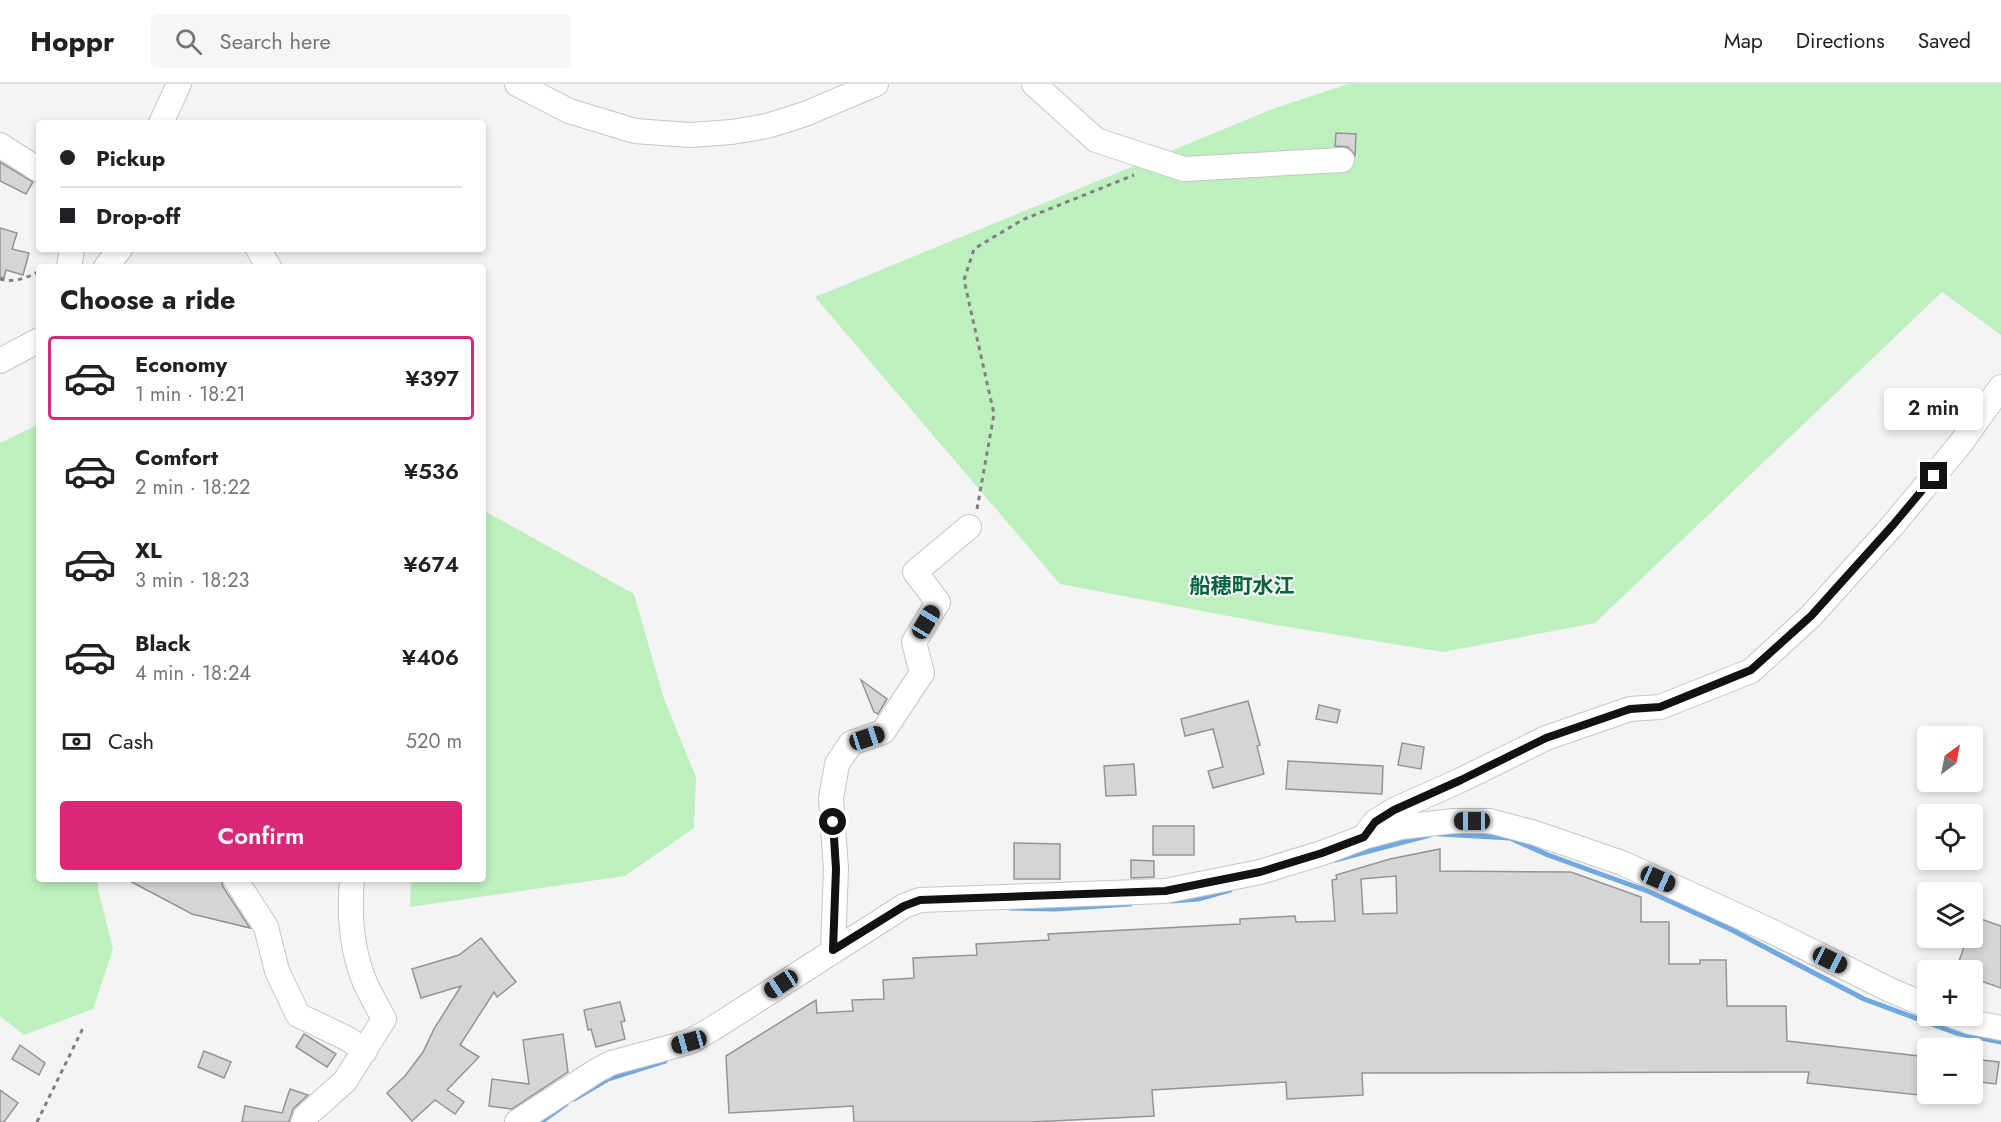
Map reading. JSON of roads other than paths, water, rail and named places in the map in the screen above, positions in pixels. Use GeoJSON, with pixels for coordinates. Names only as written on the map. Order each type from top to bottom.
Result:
{"type":"FeatureCollection","features":[{"type":"Feature","properties":{"kind":"street"},"geometry":{"type":"LineString","coordinates":[[162,120],[179,84]]}},
{"type":"Feature","properties":{"kind":"street"},"geometry":{"type":"LineString","coordinates":[[517,84],[569,111],[635,131],[690,135],[732,132],[767,126],[805,114],[876,84]]}},
{"type":"Feature","properties":{"kind":"street"},"geometry":{"type":"LineString","coordinates":[[1034,84],[1096,140],[1184,169],[1342,160]]}},
{"type":"Feature","properties":{"kind":"street"},"geometry":{"type":"LineString","coordinates":[[0,145],[36,168]]}},
{"type":"Feature","properties":{"kind":"street"},"geometry":{"type":"LineString","coordinates":[[108,264],[118,252]]}},
{"type":"Feature","properties":{"kind":"street"},"geometry":{"type":"LineString","coordinates":[[0,361],[36,342]]}},
{"type":"Feature","properties":{"kind":"street"},"geometry":{"type":"LineString","coordinates":[[1364,837],[1375,822],[1394,810],[1546,738],[1630,709],[1660,707],[1751,670],[1811,616],[1893,525],[1961,443],[2001,387]]}},
{"type":"Feature","properties":{"kind":"street"},"geometry":{"type":"LineString","coordinates":[[833,950],[836,869],[831,799],[837,764],[852,743],[883,732],[922,673],[914,642],[938,602],[915,572],[969,527]]}},
{"type":"Feature","properties":{"kind":"street"},"geometry":{"type":"LineString","coordinates":[[517,1122],[611,1063],[697,1038],[904,906],[920,900],[1165,891],[1260,872],[1364,837],[1402,827],[1453,821],[1490,821],[1535,833],[1622,863],[1917,1001]]}},
{"type":"Feature","properties":{"kind":"street"},"geometry":{"type":"LineString","coordinates":[[237,882],[267,927],[277,971],[298,1015],[348,1039],[365,1051]]}},
{"type":"Feature","properties":{"kind":"street"},"geometry":{"type":"LineString","coordinates":[[303,1122],[306,1116],[345,1081],[384,1018],[366,985],[358,961],[351,922],[352,882]]}},
{"type":"Feature","properties":{"kind":"street"},"geometry":{"type":"LineString","coordinates":[[1983,1025],[2001,1028]]}},
{"type":"Feature","properties":{"kind":"waterway"},"geometry":{"type":"LineString","coordinates":[[1439,834],[1510,838],[1548,855],[1650,892],[1730,929],[1864,999],[1956,1033],[2001,1042]]}},
{"type":"Feature","properties":{"kind":"waterway"},"geometry":{"type":"LineString","coordinates":[[1335,860],[1430,835]]}},
{"type":"Feature","properties":{"kind":"waterway"},"geometry":{"type":"LineString","coordinates":[[1172,901],[1198,899],[1230,890]]}},
{"type":"Feature","properties":{"kind":"waterway"},"geometry":{"type":"LineString","coordinates":[[1010,908],[1056,909],[1130,904]]}},
{"type":"Feature","properties":{"kind":"waterway"},"geometry":{"type":"LineString","coordinates":[[574,1099],[608,1079],[665,1061]]}},
{"type":"Feature","properties":{"kind":"waterway"},"geometry":{"type":"LineString","coordinates":[[541,1122],[566,1104]]}},
{"type":"Feature","properties":{"kind":"district","name":"船穂町水江"},"geometry":{"type":"Point","coordinates":[1242,586]}}]}
